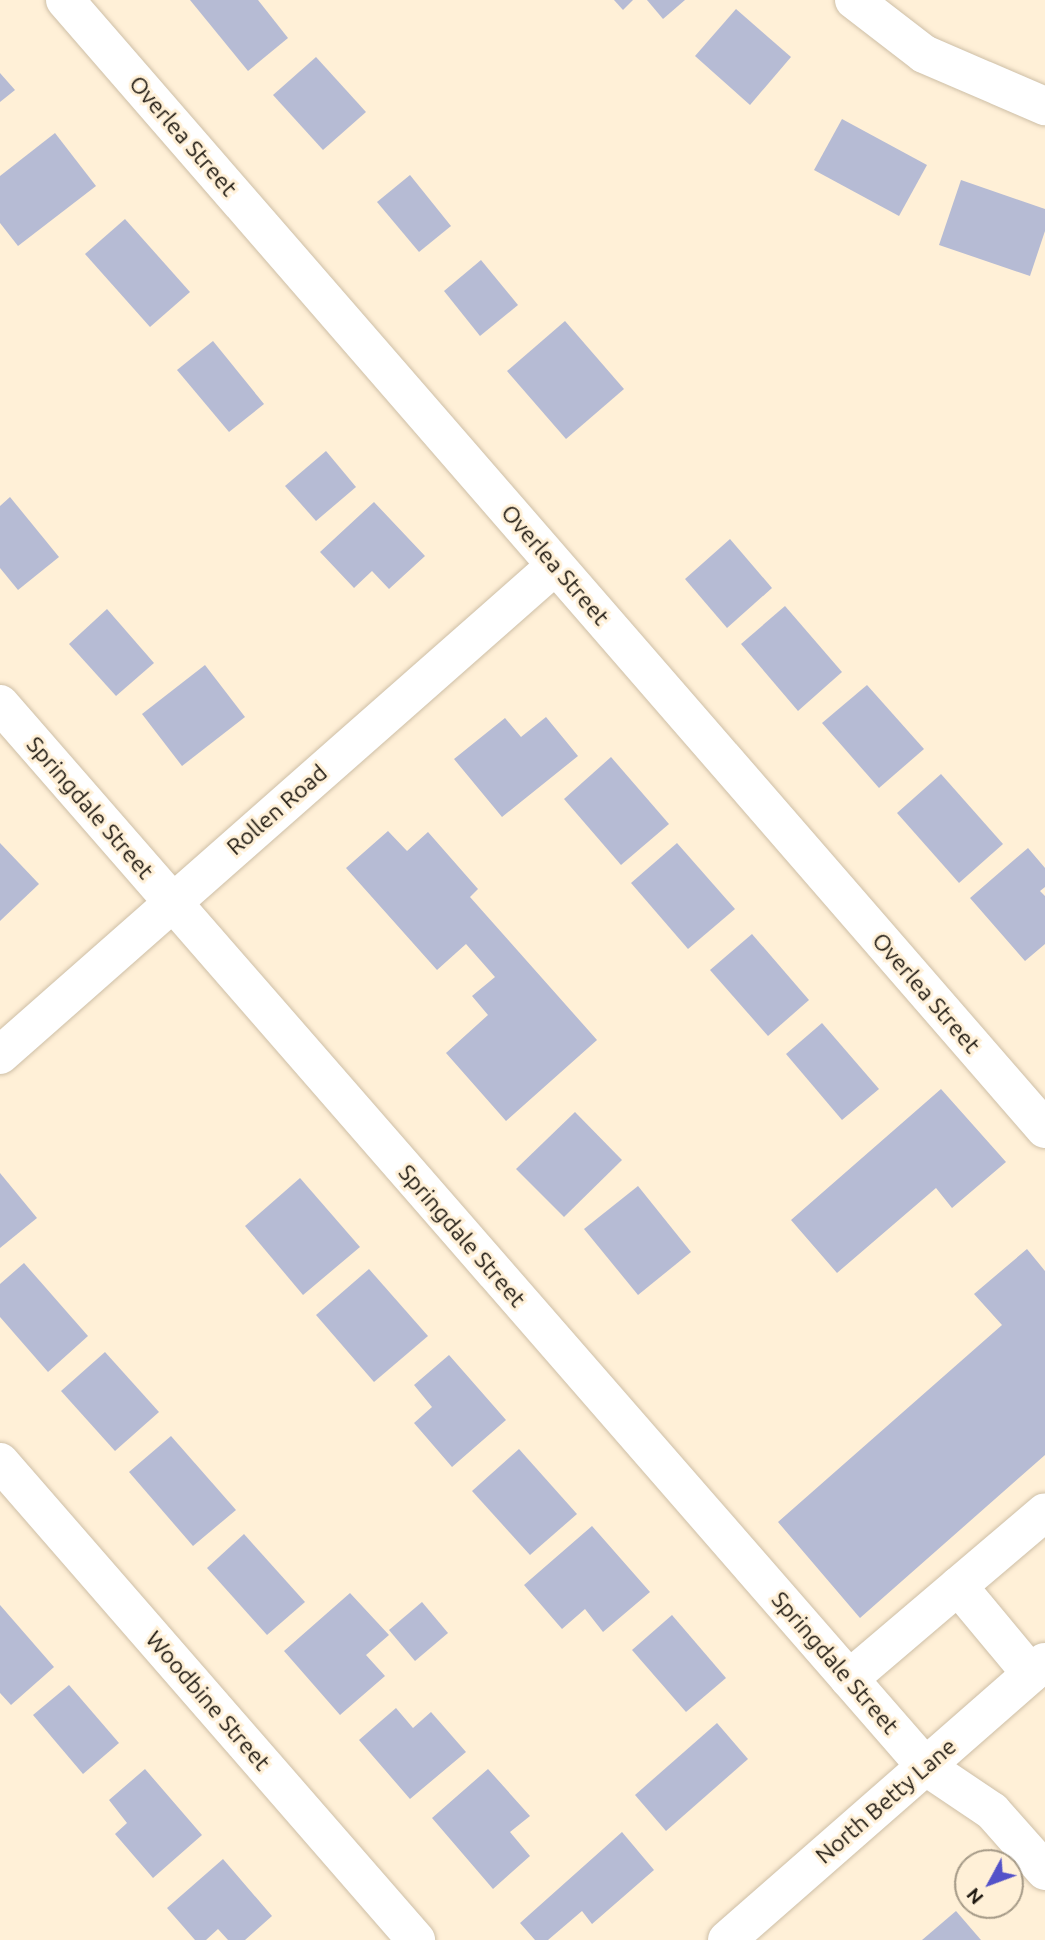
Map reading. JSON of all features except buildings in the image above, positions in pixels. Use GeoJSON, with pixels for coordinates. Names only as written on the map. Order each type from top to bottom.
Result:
{"type":"FeatureCollection","features":[{"type":"Feature","properties":{"kind":"street","name":"Overlea Street"},"geometry":{"type":"LineString","coordinates":[[65,0],[1045,1129]]}},
{"type":"Feature","properties":{"kind":"street"},"geometry":{"type":"LineString","coordinates":[[854,0],[924,54],[1045,106]]}},
{"type":"Feature","properties":{"kind":"street","name":"Rollen Road"},"geometry":{"type":"LineString","coordinates":[[0,1055],[555,566]]}},
{"type":"Feature","properties":{"kind":"street","name":"Springdale Street"},"geometry":{"type":"LineString","coordinates":[[0,704],[925,1766],[992,1811],[1045,1871]]}},
{"type":"Feature","properties":{"kind":"street","name":"Woodbine Street"},"geometry":{"type":"LineString","coordinates":[[0,1462],[416,1940]]}},
{"type":"Feature","properties":{"kind":"street"},"geometry":{"type":"LineString","coordinates":[[849,1679],[1045,1511]]}},
{"type":"Feature","properties":{"kind":"street"},"geometry":{"type":"LineString","coordinates":[[958,1586],[1038,1668]]}},
{"type":"Feature","properties":{"kind":"street","name":"North Betty Lane"},"geometry":{"type":"LineString","coordinates":[[727,1940],[1038,1668]]}}]}
